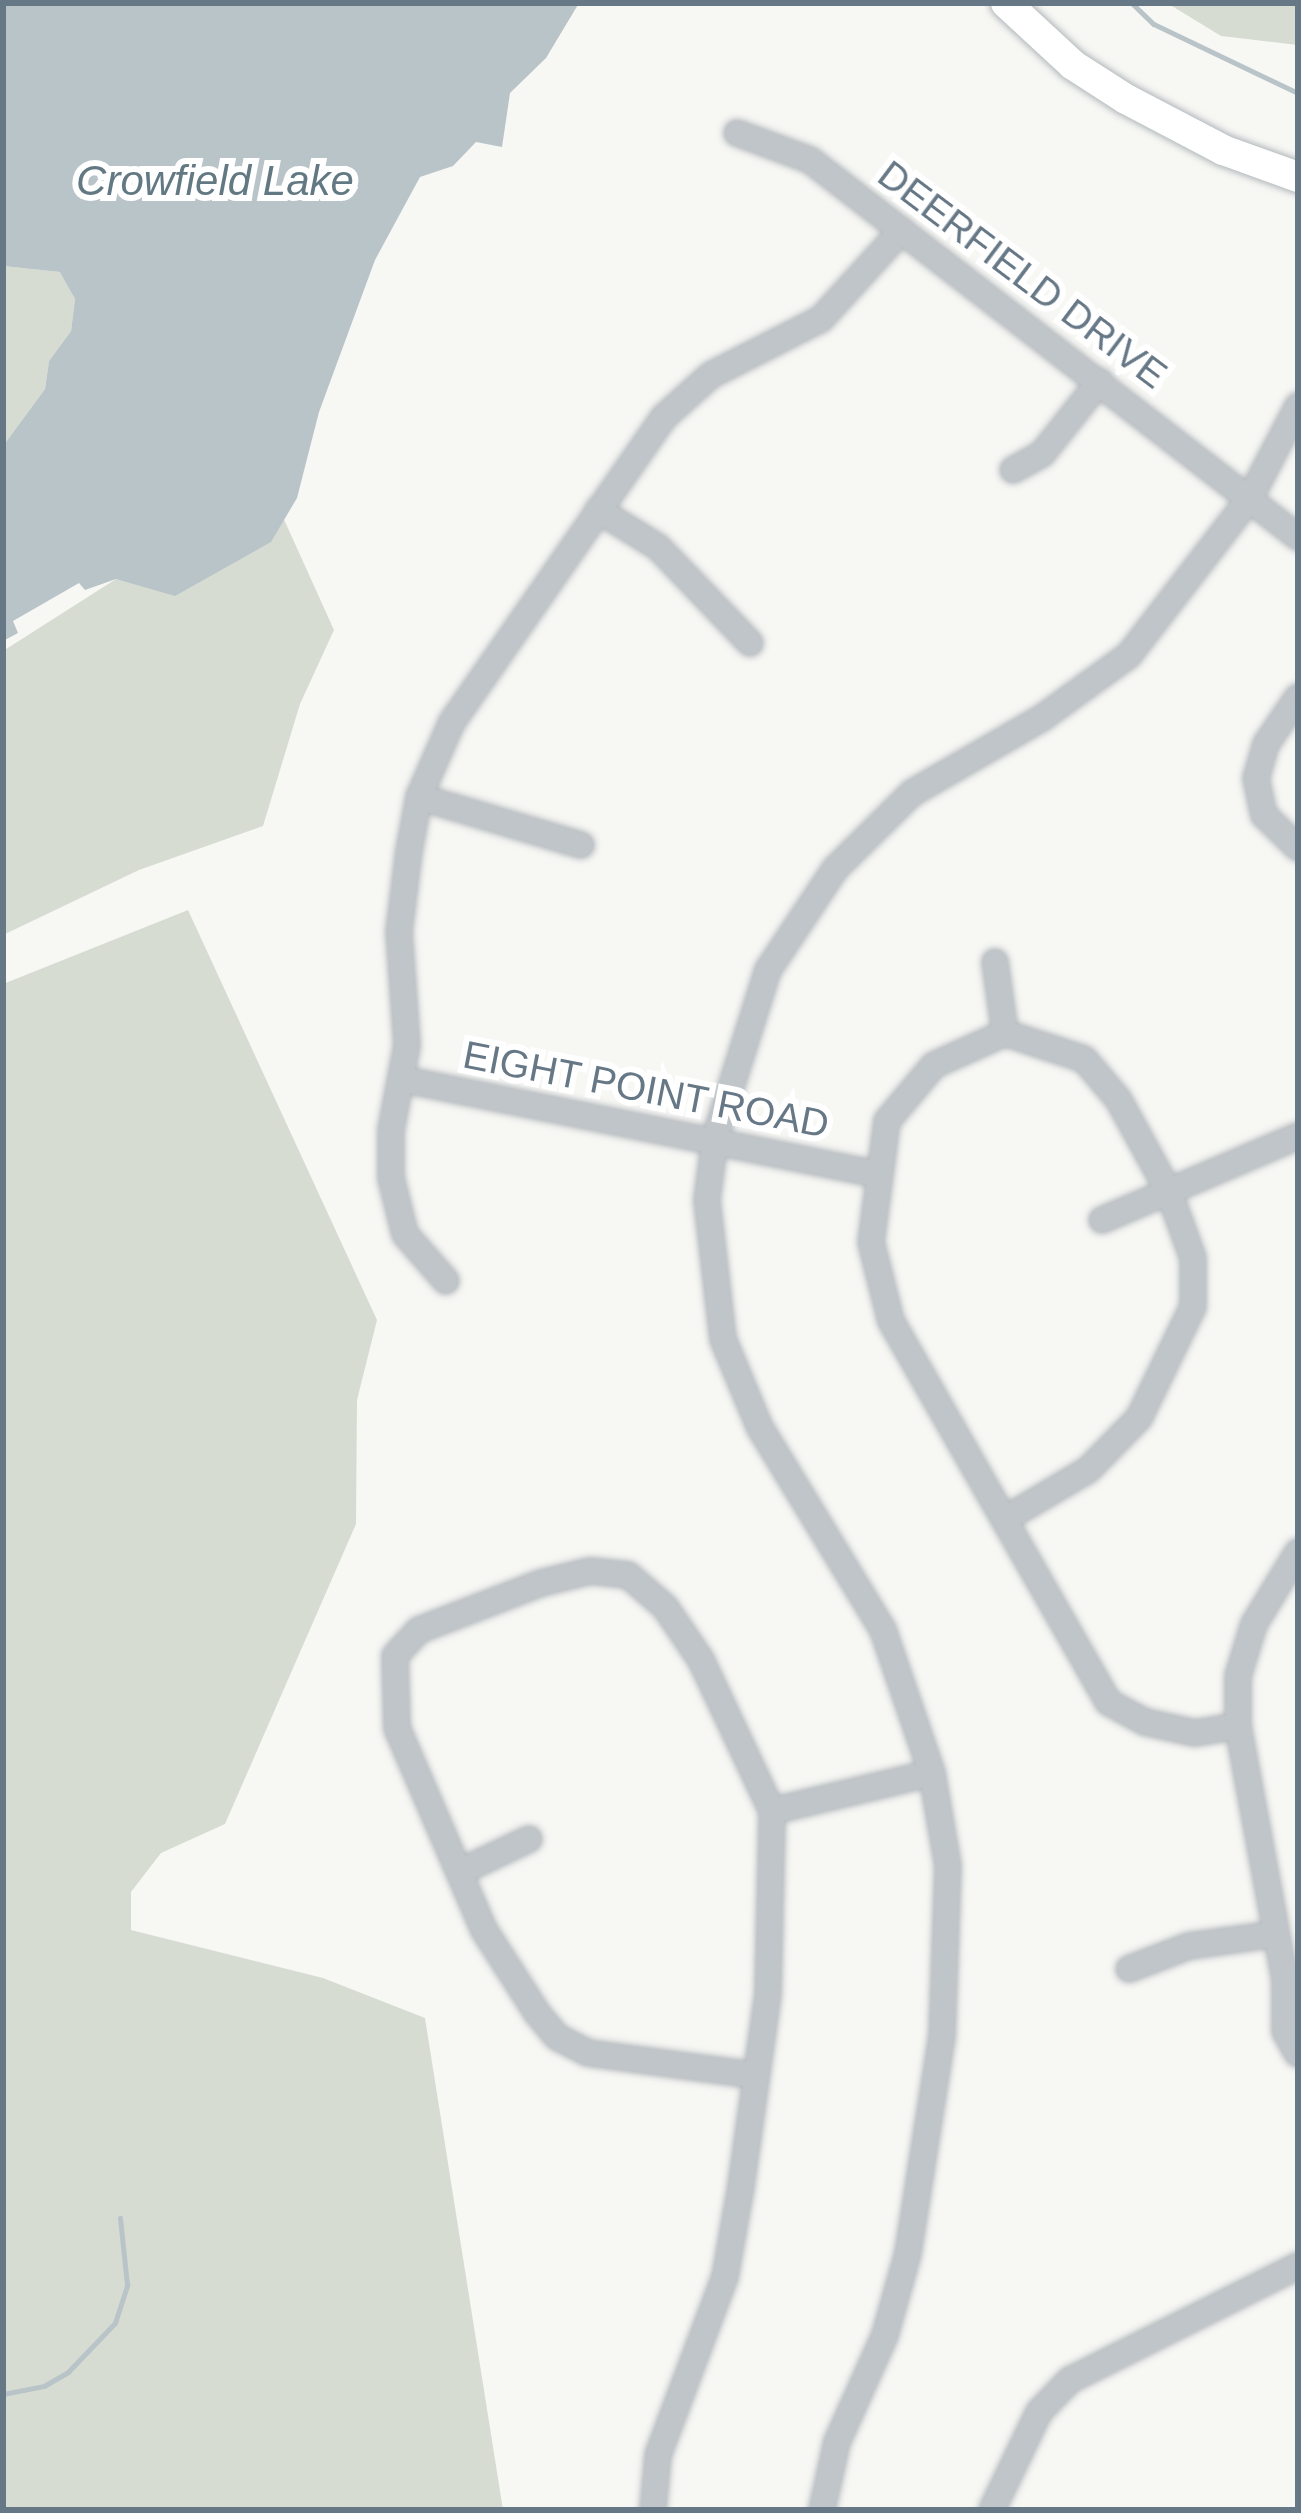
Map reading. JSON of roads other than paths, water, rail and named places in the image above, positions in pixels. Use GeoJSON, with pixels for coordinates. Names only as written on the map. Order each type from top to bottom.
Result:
{"type":"FeatureCollection","features":[{"type":"Feature","properties":{"kind":"main road"},"geometry":{"type":"LineString","coordinates":[[1006,3],[1073,65],[1126,99],[1223,150],[1298,178]]}},
{"type":"Feature","properties":{"kind":"street","name":"DEERFIELD DRIVE"},"geometry":{"type":"LineString","coordinates":[[737,133],[810,160],[1298,537]]}},
{"type":"Feature","properties":{"kind":"street"},"geometry":{"type":"LineString","coordinates":[[446,1281],[405,1234],[391,1178],[407,1004],[399,932],[419,797],[452,722],[663,418],[711,375],[820,319],[902,230]]}},
{"type":"Feature","properties":{"kind":"street"},"geometry":{"type":"LineString","coordinates":[[1013,470],[1042,454],[1100,381]]}},
{"type":"Feature","properties":{"kind":"street"},"geometry":{"type":"LineString","coordinates":[[822,2510],[837,2442],[886,2336],[908,2253],[942,2037],[948,1866],[932,1773],[884,1630],[760,1428],[723,1339],[707,1200],[715,1138],[768,970],[835,869],[912,793],[1042,718],[1129,656],[1250,498],[1298,406]]}},
{"type":"Feature","properties":{"kind":"street"},"geometry":{"type":"LineString","coordinates":[[598,510],[658,547],[750,644]]}},
{"type":"Feature","properties":{"kind":"street"},"geometry":{"type":"LineString","coordinates":[[1298,698],[1266,744],[1256,778],[1264,815],[1298,848]]}},
{"type":"Feature","properties":{"kind":"street"},"geometry":{"type":"LineString","coordinates":[[419,797],[581,845]]}},
{"type":"Feature","properties":{"kind":"street"},"geometry":{"type":"LineString","coordinates":[[995,962],[1005,1033]]}},
{"type":"Feature","properties":{"kind":"street"},"geometry":{"type":"LineString","coordinates":[[1005,1519],[1088,1470],[1139,1418],[1193,1307],[1193,1258],[1169,1192],[1118,1099],[1084,1059],[1005,1033],[934,1065],[887,1121],[871,1243],[891,1321],[1108,1702],[1145,1722],[1196,1732],[1238,1726]]}},
{"type":"Feature","properties":{"kind":"street","name":"EIGHT POINT ROAD"},"geometry":{"type":"LineString","coordinates":[[401,1079],[877,1174]]}},
{"type":"Feature","properties":{"kind":"street"},"geometry":{"type":"LineString","coordinates":[[1102,1220],[1298,1136]]}},
{"type":"Feature","properties":{"kind":"street"},"geometry":{"type":"LineString","coordinates":[[1298,1552],[1254,1624],[1238,1676],[1238,1726],[1274,1934],[1293,2013],[1286,2031],[1298,2054]]}},
{"type":"Feature","properties":{"kind":"street"},"geometry":{"type":"LineString","coordinates":[[653,2510],[676,2396],[725,2277],[768,1993],[772,1811],[701,1660],[664,1607],[628,1575],[590,1571],[419,1630],[395,1656],[397,1728],[464,1870],[484,1930],[557,2037],[628,2061],[752,2075]]}},
{"type":"Feature","properties":{"kind":"street"},"geometry":{"type":"LineString","coordinates":[[772,1811],[932,1773]]}},
{"type":"Feature","properties":{"kind":"street"},"geometry":{"type":"LineString","coordinates":[[464,1870],[529,1839]]}},
{"type":"Feature","properties":{"kind":"street"},"geometry":{"type":"LineString","coordinates":[[1130,1969],[1189,1946],[1274,1934]]}},
{"type":"Feature","properties":{"kind":"street"},"geometry":{"type":"LineString","coordinates":[[992,2510],[1040,2412],[1070,2380],[1298,2266]]}},
{"type":"Feature","properties":{"kind":"water","name":"Crowfield Lake"},"geometry":{"type":"Polygon","coordinates":[[[3,3],[579,3],[546,58],[510,93],[502,147],[476,142],[453,166],[420,177],[375,260],[319,412],[297,498],[271,542],[175,596],[116,579],[85,590],[79,583],[13,621],[18,633],[3,641],[3,446],[45,389],[49,361],[71,331],[75,299],[60,272],[3,266],[3,3]]]}},
{"type":"Feature","properties":{"kind":"waterway"},"geometry":{"type":"LineString","coordinates":[[1132,3],[1154,24],[1298,93]]}},
{"type":"Feature","properties":{"kind":"waterway"},"geometry":{"type":"LineString","coordinates":[[3,2394],[44,2386],[68,2372],[115,2323],[127,2285],[120,2218]]}}]}
